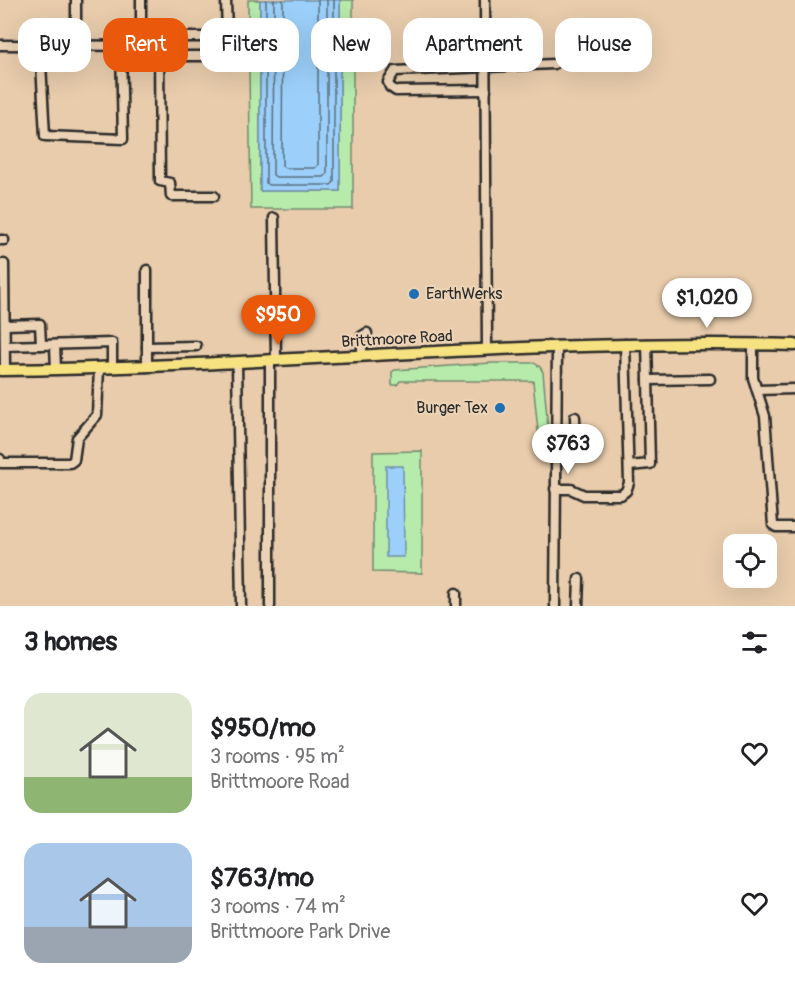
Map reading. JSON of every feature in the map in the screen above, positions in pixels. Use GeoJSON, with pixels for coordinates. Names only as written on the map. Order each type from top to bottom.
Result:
{"type":"FeatureCollection","features":[{"type":"Feature","properties":{"kind":"main road","name":"Brittmoore Road"},"geometry":{"type":"LineString","coordinates":[[3,370],[147,367],[557,346],[795,345]]}},
{"type":"Feature","properties":{"kind":"street"},"geometry":{"type":"LineString","coordinates":[[76,0],[76,18]]}},
{"type":"Feature","properties":{"kind":"street"},"geometry":{"type":"LineString","coordinates":[[141,0],[141,18]]}},
{"type":"Feature","properties":{"kind":"street"},"geometry":{"type":"LineString","coordinates":[[188,37],[227,37],[226,0]]}},
{"type":"Feature","properties":{"kind":"street"},"geometry":{"type":"LineString","coordinates":[[485,0],[485,18]]}},
{"type":"Feature","properties":{"kind":"street"},"geometry":{"type":"LineString","coordinates":[[0,45],[18,45]]}},
{"type":"Feature","properties":{"kind":"street"},"geometry":{"type":"LineString","coordinates":[[543,65],[554,64]]}},
{"type":"Feature","properties":{"kind":"street"},"geometry":{"type":"LineString","coordinates":[[403,71],[395,71],[388,82],[390,87],[396,91],[486,90]]}},
{"type":"Feature","properties":{"kind":"street"},"geometry":{"type":"LineString","coordinates":[[41,72],[45,136],[123,139],[122,72]]}},
{"type":"Feature","properties":{"kind":"street"},"geometry":{"type":"LineString","coordinates":[[156,72],[160,181],[170,183],[171,196],[214,196]]}},
{"type":"Feature","properties":{"kind":"street"},"geometry":{"type":"LineString","coordinates":[[485,72],[487,349]]}},
{"type":"Feature","properties":{"kind":"street"},"geometry":{"type":"LineString","coordinates":[[270,606],[274,218]]}},
{"type":"Feature","properties":{"kind":"street"},"geometry":{"type":"LineString","coordinates":[[0,264],[4,264],[3,370]]}},
{"type":"Feature","properties":{"kind":"street"},"geometry":{"type":"LineString","coordinates":[[147,270],[147,367]]}},
{"type":"Feature","properties":{"kind":"street"},"geometry":{"type":"LineString","coordinates":[[5,325],[40,324],[41,345]]}},
{"type":"Feature","properties":{"kind":"street"},"geometry":{"type":"LineString","coordinates":[[362,356],[362,336],[367,333]]}},
{"type":"Feature","properties":{"kind":"street"},"geometry":{"type":"LineString","coordinates":[[5,346],[112,343],[112,368]]}},
{"type":"Feature","properties":{"kind":"street"},"geometry":{"type":"LineString","coordinates":[[555,489],[561,488],[588,495],[621,495],[626,491],[629,483],[629,466],[625,344]]}},
{"type":"Feature","properties":{"kind":"street"},"geometry":{"type":"LineString","coordinates":[[629,466],[650,464],[647,344]]}},
{"type":"Feature","properties":{"kind":"street"},"geometry":{"type":"LineString","coordinates":[[753,344],[753,378],[765,416],[773,525],[795,527]]}},
{"type":"Feature","properties":{"kind":"street"},"geometry":{"type":"LineString","coordinates":[[55,345],[56,369]]}},
{"type":"Feature","properties":{"kind":"street"},"geometry":{"type":"LineString","coordinates":[[147,347],[196,346]]}},
{"type":"Feature","properties":{"kind":"street"},"geometry":{"type":"LineString","coordinates":[[555,606],[557,346]]}},
{"type":"Feature","properties":{"kind":"street"},"geometry":{"type":"LineString","coordinates":[[237,363],[241,606]]}},
{"type":"Feature","properties":{"kind":"street"},"geometry":{"type":"LineString","coordinates":[[0,459],[1,463],[70,463],[74,460],[77,438],[97,415],[99,368]]}},
{"type":"Feature","properties":{"kind":"street"},"geometry":{"type":"LineString","coordinates":[[648,380],[710,380]]}},
{"type":"Feature","properties":{"kind":"street"},"geometry":{"type":"LineString","coordinates":[[757,390],[795,389]]}},
{"type":"Feature","properties":{"kind":"street"},"geometry":{"type":"LineString","coordinates":[[556,451],[576,450],[576,417]]}},
{"type":"Feature","properties":{"kind":"street"},"geometry":{"type":"LineString","coordinates":[[578,606],[579,579]]}},
{"type":"Feature","properties":{"kind":"street"},"geometry":{"type":"LineString","coordinates":[[456,593],[456,606]]}},
{"type":"Feature","properties":{"kind":"green space"},"geometry":{"type":"Polygon","coordinates":[[[248,0],[260,0],[260,18],[248,18],[248,0]]]}},
{"type":"Feature","properties":{"kind":"green space"},"geometry":{"type":"Polygon","coordinates":[[[340,0],[353,0],[353,18],[340,18],[340,0]]]}},
{"type":"Feature","properties":{"kind":"green space"},"geometry":{"type":"Polygon","coordinates":[[[249,72],[260,72],[260,191],[340,191],[340,72],[353,72],[353,209],[251,209],[249,72]]]}},
{"type":"Feature","properties":{"kind":"green space"},"geometry":{"type":"Polygon","coordinates":[[[491,363],[534,363],[540,367],[543,372],[547,433],[541,434],[538,431],[533,381],[400,381],[397,385],[392,385],[392,372],[395,370],[491,363]]]}},
{"type":"Feature","properties":{"kind":"green space"},"geometry":{"type":"Polygon","coordinates":[[[422,451],[422,573],[373,572],[373,452],[422,451]]]}},
{"type":"Feature","properties":{"kind":"water"},"geometry":{"type":"Polygon","coordinates":[[[260,0],[340,0],[340,18],[311,18],[311,72],[340,72],[340,191],[260,191],[260,72],[299,72],[299,18],[260,18],[260,0]]]}},
{"type":"Feature","properties":{"kind":"water"},"geometry":{"type":"Polygon","coordinates":[[[386,466],[403,466],[404,557],[386,557],[386,466]]]}},
{"type":"Feature","properties":{"kind":"place","name":"EarthWerks"},"geometry":{"type":"Point","coordinates":[414,294]}},
{"type":"Feature","properties":{"kind":"place","name":"Burger Tex"},"geometry":{"type":"Point","coordinates":[500,408]}}]}
